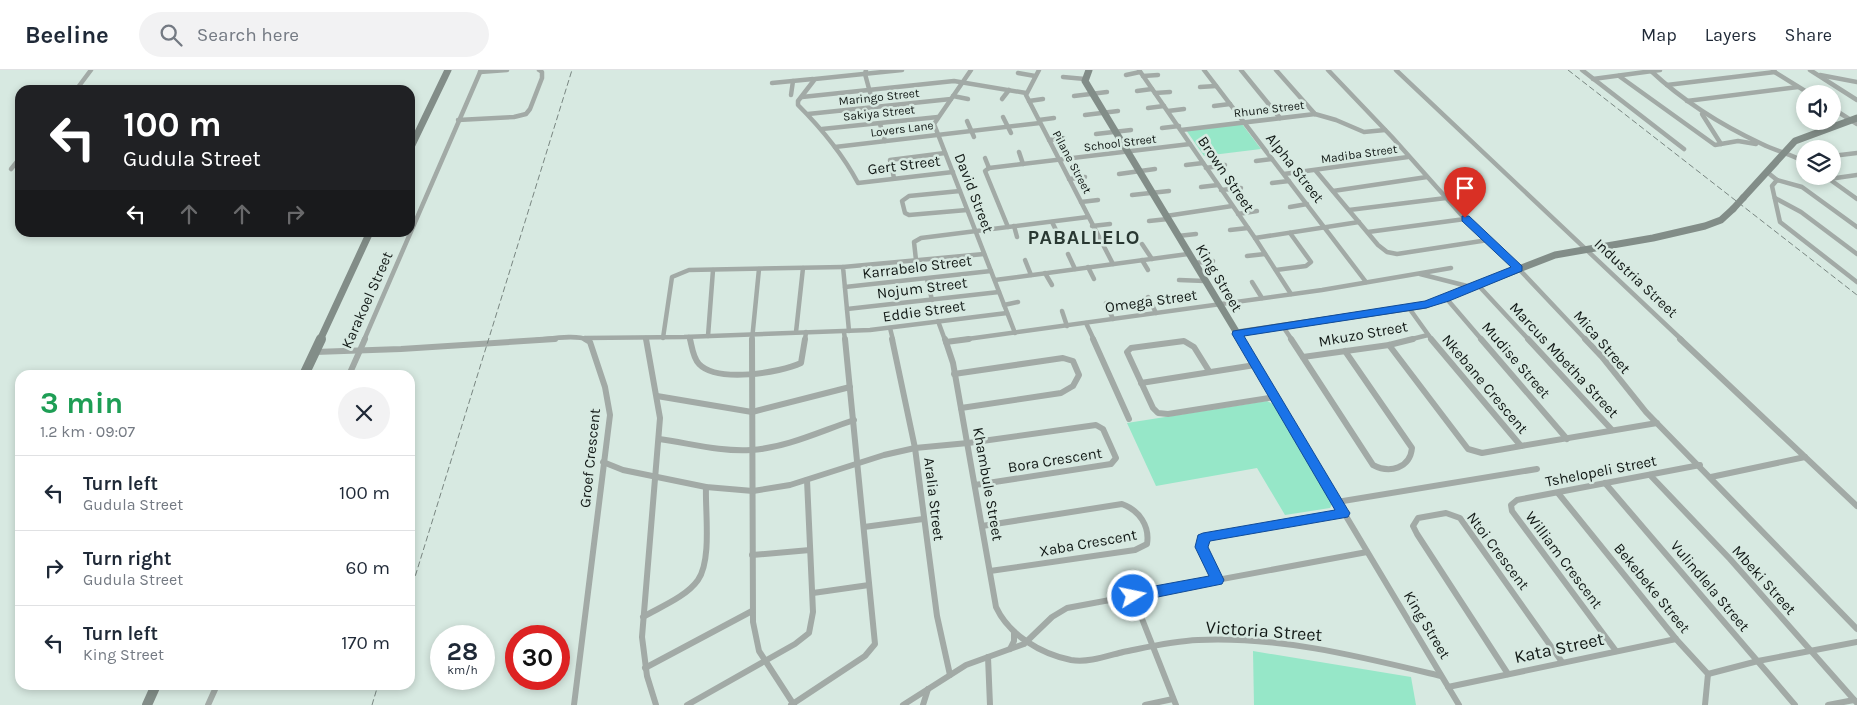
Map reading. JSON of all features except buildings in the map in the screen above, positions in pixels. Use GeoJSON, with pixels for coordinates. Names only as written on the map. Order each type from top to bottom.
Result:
{"type":"FeatureCollection","features":[{"type":"Feature","properties":{"kind":"street"},"geometry":{"type":"LineString","coordinates":[[80,85],[91,70]]}},
{"type":"Feature","properties":{"kind":"street"},"geometry":{"type":"LineString","coordinates":[[415,139],[448,70]]}},
{"type":"Feature","properties":{"kind":"street"},"geometry":{"type":"LineString","coordinates":[[480,71],[507,70]]}},
{"type":"Feature","properties":{"kind":"street"},"geometry":{"type":"LineString","coordinates":[[458,120],[514,117],[526,114],[530,109],[542,78],[542,72],[539,70]]}},
{"type":"Feature","properties":{"kind":"street"},"geometry":{"type":"LineString","coordinates":[[832,77],[834,70]]}},
{"type":"Feature","properties":{"kind":"street"},"geometry":{"type":"LineString","coordinates":[[772,83],[900,70]]}},
{"type":"Feature","properties":{"kind":"street"},"geometry":{"type":"LineString","coordinates":[[938,117],[971,70]]}},
{"type":"Feature","properties":{"kind":"street"},"geometry":{"type":"LineString","coordinates":[[803,96],[963,82],[1026,93],[1039,70]]}},
{"type":"Feature","properties":{"kind":"street"},"geometry":{"type":"LineString","coordinates":[[1063,77],[1085,79],[1089,70]]}},
{"type":"Feature","properties":{"kind":"street","name":"Alpha Street"},"geometry":{"type":"LineString","coordinates":[[1204,70],[1366,282]]}},
{"type":"Feature","properties":{"kind":"street"},"geometry":{"type":"LineString","coordinates":[[1241,70],[1280,118]]}},
{"type":"Feature","properties":{"kind":"street"},"geometry":{"type":"LineString","coordinates":[[1276,70],[1315,114]]}},
{"type":"Feature","properties":{"kind":"street","name":"Mica Street"},"geometry":{"type":"LineString","coordinates":[[1328,70],[1465,218],[1518,268],[1602,357],[1657,424],[1700,465],[1857,630]]}},
{"type":"Feature","properties":{"kind":"street","name":"Industria Street"},"geometry":{"type":"LineString","coordinates":[[1396,70],[1857,506]]}},
{"type":"Feature","properties":{"kind":"street"},"geometry":{"type":"LineString","coordinates":[[1582,70],[1684,149]]}},
{"type":"Feature","properties":{"kind":"street"},"geometry":{"type":"LineString","coordinates":[[1594,78],[1660,70]]}},
{"type":"Feature","properties":{"kind":"street"},"geometry":{"type":"LineString","coordinates":[[1810,70],[1857,100]]}},
{"type":"Feature","properties":{"kind":"street","name":"Karakoel Street"},"geometry":{"type":"LineString","coordinates":[[415,220],[480,71]]}},
{"type":"Feature","properties":{"kind":"street"},"geometry":{"type":"LineString","coordinates":[[1650,71],[1701,112],[1764,145],[1796,158]]}},
{"type":"Feature","properties":{"kind":"street"},"geometry":{"type":"LineString","coordinates":[[1667,86],[1774,71],[1796,86]]}},
{"type":"Feature","properties":{"kind":"street"},"geometry":{"type":"LineString","coordinates":[[866,72],[874,107]]}},
{"type":"Feature","properties":{"kind":"street"},"geometry":{"type":"LineString","coordinates":[[1018,73],[1035,76]]}},
{"type":"Feature","properties":{"kind":"street","name":"Brown Street"},"geometry":{"type":"LineString","coordinates":[[1141,73],[1291,294]]}},
{"type":"Feature","properties":{"kind":"street"},"geometry":{"type":"LineString","coordinates":[[1126,74],[1158,75]]}},
{"type":"Feature","properties":{"kind":"street"},"geometry":{"type":"LineString","coordinates":[[1818,75],[1857,82]]}},
{"type":"Feature","properties":{"kind":"street"},"geometry":{"type":"LineString","coordinates":[[1619,76],[1715,145],[1738,141],[1764,145]]}},
{"type":"Feature","properties":{"kind":"street"},"geometry":{"type":"LineString","coordinates":[[814,79],[798,105],[822,129],[835,147]]}},
{"type":"Feature","properties":{"kind":"street","name":"King Street"},"geometry":{"type":"LineString","coordinates":[[1085,79],[1459,705]]}},
{"type":"Feature","properties":{"kind":"street"},"geometry":{"type":"LineString","coordinates":[[791,95],[793,81]]}},
{"type":"Feature","properties":{"kind":"street"},"geometry":{"type":"LineString","coordinates":[[1200,87],[1216,86]]}},
{"type":"Feature","properties":{"kind":"street"},"geometry":{"type":"LineString","coordinates":[[1686,101],[1796,87]]}},
{"type":"Feature","properties":{"kind":"street"},"geometry":{"type":"LineString","coordinates":[[1002,99],[1009,90]]}},
{"type":"Feature","properties":{"kind":"street"},"geometry":{"type":"LineString","coordinates":[[1074,96],[1107,92]]}},
{"type":"Feature","properties":{"kind":"street"},"geometry":{"type":"LineString","coordinates":[[1137,92],[1170,92]]}},
{"type":"Feature","properties":{"kind":"street","name":"Pilane Street"},"geometry":{"type":"LineString","coordinates":[[1026,93],[1113,264]]}},
{"type":"Feature","properties":{"kind":"street","name":"Maringo Street"},"geometry":{"type":"LineString","coordinates":[[808,114],[952,98],[968,99]]}},
{"type":"Feature","properties":{"kind":"street"},"geometry":{"type":"LineString","coordinates":[[1029,101],[1043,99]]}},
{"type":"Feature","properties":{"kind":"street"},"geometry":{"type":"LineString","coordinates":[[1214,106],[1230,104]]}},
{"type":"Feature","properties":{"kind":"street"},"geometry":{"type":"LineString","coordinates":[[1148,108],[1184,109]]}},
{"type":"Feature","properties":{"kind":"street"},"geometry":{"type":"LineString","coordinates":[[1085,115],[1118,111]]}},
{"type":"Feature","properties":{"kind":"street"},"geometry":{"type":"LineString","coordinates":[[1701,112],[1721,144]]}},
{"type":"Feature","properties":{"kind":"street"},"geometry":{"type":"LineString","coordinates":[[1841,113],[1855,120]]}},
{"type":"Feature","properties":{"kind":"street","name":"Rhune Street"},"geometry":{"type":"LineString","coordinates":[[1162,128],[1180,128],[1315,114],[1336,120],[1364,132],[1385,130]]}},
{"type":"Feature","properties":{"kind":"street","name":"Sakiya Street"},"geometry":{"type":"LineString","coordinates":[[822,129],[938,117]]}},
{"type":"Feature","properties":{"kind":"street","name":"David Street"},"geometry":{"type":"LineString","coordinates":[[938,117],[934,123],[1000,292],[1014,333]]}},
{"type":"Feature","properties":{"kind":"street"},"geometry":{"type":"LineString","coordinates":[[1003,117],[1011,133]]}},
{"type":"Feature","properties":{"kind":"street","name":"Lovers Lane"},"geometry":{"type":"LineString","coordinates":[[835,147],[1007,126],[1054,118]]}},
{"type":"Feature","properties":{"kind":"street"},"geometry":{"type":"LineString","coordinates":[[1237,334],[1409,308],[1446,298],[1555,255],[1653,238],[1712,224],[1724,218],[1799,138],[1855,120]]}},
{"type":"Feature","properties":{"kind":"street"},"geometry":{"type":"LineString","coordinates":[[967,121],[974,137]]}},
{"type":"Feature","properties":{"kind":"street"},"geometry":{"type":"LineString","coordinates":[[880,124],[885,140]]}},
{"type":"Feature","properties":{"kind":"street"},"geometry":{"type":"LineString","coordinates":[[1096,134],[1131,130]]}},
{"type":"Feature","properties":{"kind":"street"},"geometry":{"type":"LineString","coordinates":[[1049,140],[1064,138]]}},
{"type":"Feature","properties":{"kind":"street","name":"School Street"},"geometry":{"type":"LineString","coordinates":[[989,168],[1190,144]]}},
{"type":"Feature","properties":{"kind":"street","name":"Gert Street"},"geometry":{"type":"LineString","coordinates":[[835,147],[846,160],[858,183],[953,172]]}},
{"type":"Feature","properties":{"kind":"street"},"geometry":{"type":"LineString","coordinates":[[1019,152],[1023,164]]}},
{"type":"Feature","properties":{"kind":"street"},"geometry":{"type":"LineString","coordinates":[[894,178],[890,160],[946,153]]}},
{"type":"Feature","properties":{"kind":"street"},"geometry":{"type":"LineString","coordinates":[[1841,155],[1857,153]]}},
{"type":"Feature","properties":{"kind":"street","name":"Madiba Street"},"geometry":{"type":"LineString","coordinates":[[1284,174],[1408,157]]}},
{"type":"Feature","properties":{"kind":"street"},"geometry":{"type":"LineString","coordinates":[[986,158],[989,168],[986,171],[1016,237]]}},
{"type":"Feature","properties":{"kind":"street"},"geometry":{"type":"LineString","coordinates":[[1256,161],[1272,159]]}},
{"type":"Feature","properties":{"kind":"street"},"geometry":{"type":"LineString","coordinates":[[11,169],[15,164]]}},
{"type":"Feature","properties":{"kind":"street"},"geometry":{"type":"LineString","coordinates":[[1186,165],[1225,166]]}},
{"type":"Feature","properties":{"kind":"street"},"geometry":{"type":"LineString","coordinates":[[1119,174],[1155,169]]}},
{"type":"Feature","properties":{"kind":"street"},"geometry":{"type":"LineString","coordinates":[[1316,171],[1381,249],[1386,252],[1407,252],[1488,240]]}},
{"type":"Feature","properties":{"kind":"street"},"geometry":{"type":"LineString","coordinates":[[1767,172],[1777,180],[1792,182],[1802,187],[1857,226]]}},
{"type":"Feature","properties":{"kind":"street"},"geometry":{"type":"LineString","coordinates":[[1841,177],[1857,175]]}},
{"type":"Feature","properties":{"kind":"street"},"geometry":{"type":"LineString","coordinates":[[1069,179],[1085,177]]}},
{"type":"Feature","properties":{"kind":"street"},"geometry":{"type":"LineString","coordinates":[[1333,191],[1427,177]]}},
{"type":"Feature","properties":{"kind":"street"},"geometry":{"type":"LineString","coordinates":[[1777,180],[1772,186],[1780,222],[1857,282]]}},
{"type":"Feature","properties":{"kind":"street"},"geometry":{"type":"LineString","coordinates":[[1272,183],[1289,181]]}},
{"type":"Feature","properties":{"kind":"street"},"geometry":{"type":"LineString","coordinates":[[1201,187],[1218,185]]}},
{"type":"Feature","properties":{"kind":"street"},"geometry":{"type":"LineString","coordinates":[[1838,185],[1857,198]]}},
{"type":"Feature","properties":{"kind":"street"},"geometry":{"type":"LineString","coordinates":[[1222,190],[1240,188]]}},
{"type":"Feature","properties":{"kind":"street"},"geometry":{"type":"LineString","coordinates":[[960,191],[904,198],[902,201],[904,211],[909,216],[967,210]]}},
{"type":"Feature","properties":{"kind":"street"},"geometry":{"type":"LineString","coordinates":[[1132,195],[1169,191]]}},
{"type":"Feature","properties":{"kind":"street"},"geometry":{"type":"LineString","coordinates":[[1349,210],[1446,198]]}},
{"type":"Feature","properties":{"kind":"street"},"geometry":{"type":"LineString","coordinates":[[1776,198],[1801,212],[1857,254]]}},
{"type":"Feature","properties":{"kind":"street"},"geometry":{"type":"LineString","coordinates":[[1081,202],[1098,200]]}},
{"type":"Feature","properties":{"kind":"street"},"geometry":{"type":"LineString","coordinates":[[1290,207],[1307,204]]}},
{"type":"Feature","properties":{"kind":"street"},"geometry":{"type":"LineString","coordinates":[[1148,221],[1232,206]]}},
{"type":"Feature","properties":{"kind":"street"},"geometry":{"type":"LineString","coordinates":[[1238,214],[1257,211]]}},
{"type":"Feature","properties":{"kind":"street"},"geometry":{"type":"LineString","coordinates":[[916,260],[915,240],[924,237],[1088,217]]}},
{"type":"Feature","properties":{"kind":"street"},"geometry":{"type":"LineString","coordinates":[[1368,232],[1465,218]]}},
{"type":"Feature","properties":{"kind":"street"},"geometry":{"type":"LineString","coordinates":[[1052,222],[1057,232]]}},
{"type":"Feature","properties":{"kind":"street"},"geometry":{"type":"LineString","coordinates":[[1254,238],[1359,222]]}},
{"type":"Feature","properties":{"kind":"street"},"geometry":{"type":"LineString","coordinates":[[1092,226],[1110,224]]}},
{"type":"Feature","properties":{"kind":"street"},"geometry":{"type":"LineString","coordinates":[[1230,230],[1248,228]]}},
{"type":"Feature","properties":{"kind":"street"},"geometry":{"type":"LineString","coordinates":[[1276,270],[1306,266],[1311,260],[1290,232]]}},
{"type":"Feature","properties":{"kind":"street"},"geometry":{"type":"LineString","coordinates":[[1178,236],[1196,234]]}},
{"type":"Feature","properties":{"kind":"street"},"geometry":{"type":"LineString","coordinates":[[306,370],[368,237]]}},
{"type":"Feature","properties":{"kind":"street","name":"Karakoel Street"},"geometry":{"type":"LineString","coordinates":[[351,370],[408,237]]}},
{"type":"Feature","properties":{"kind":"street"},"geometry":{"type":"LineString","coordinates":[[1142,244],[1152,259]]}},
{"type":"Feature","properties":{"kind":"street"},"geometry":{"type":"LineString","coordinates":[[663,338],[672,277],[683,271],[843,267],[984,254]]}},
{"type":"Feature","properties":{"kind":"street"},"geometry":{"type":"LineString","coordinates":[[1068,254],[1075,269]]}},
{"type":"Feature","properties":{"kind":"street"},"geometry":{"type":"LineString","coordinates":[[995,280],[1188,254]]}},
{"type":"Feature","properties":{"kind":"street"},"geometry":{"type":"LineString","coordinates":[[1247,256],[1265,254]]}},
{"type":"Feature","properties":{"kind":"street"},"geometry":{"type":"LineString","coordinates":[[1025,260],[1031,275]]}},
{"type":"Feature","properties":{"kind":"street"},"geometry":{"type":"LineString","coordinates":[[1142,260],[1148,270]]}},
{"type":"Feature","properties":{"kind":"street"},"geometry":{"type":"LineString","coordinates":[[1194,263],[1213,261]]}},
{"type":"Feature","properties":{"kind":"street"},"geometry":{"type":"LineString","coordinates":[[758,269],[752,333],[751,376],[753,491],[752,611],[756,642],[764,660],[793,705],[845,671],[873,649],[876,634],[869,585],[850,388],[847,309],[843,267]]}},
{"type":"Feature","properties":{"kind":"street"},"geometry":{"type":"LineString","coordinates":[[1088,267],[1094,279]]}},
{"type":"Feature","properties":{"kind":"street"},"geometry":{"type":"LineString","coordinates":[[796,332],[803,268]]}},
{"type":"Feature","properties":{"kind":"street","name":"Omega Street"},"geometry":{"type":"LineString","coordinates":[[946,342],[1156,314],[1451,268]]}},
{"type":"Feature","properties":{"kind":"street"},"geometry":{"type":"LineString","coordinates":[[708,336],[713,270]]}},
{"type":"Feature","properties":{"kind":"street","name":"Karrabelo Street"},"geometry":{"type":"LineString","coordinates":[[845,287],[991,271]]}},
{"type":"Feature","properties":{"kind":"street"},"geometry":{"type":"LineString","coordinates":[[1045,273],[1052,285]]}},
{"type":"Feature","properties":{"kind":"street"},"geometry":{"type":"LineString","coordinates":[[1418,274],[1474,286]]}},
{"type":"Feature","properties":{"kind":"street"},"geometry":{"type":"LineString","coordinates":[[927,279],[932,300]]}},
{"type":"Feature","properties":{"kind":"street"},"geometry":{"type":"LineString","coordinates":[[1179,280],[1205,281]]}},
{"type":"Feature","properties":{"kind":"street"},"geometry":{"type":"LineString","coordinates":[[1252,282],[1262,298]]}},
{"type":"Feature","properties":{"kind":"street","name":"Marcus Mbetha Street"},"geometry":{"type":"LineString","coordinates":[[1474,286],[1612,430]]}},
{"type":"Feature","properties":{"kind":"street","name":"Nojum Street"},"geometry":{"type":"LineString","coordinates":[[847,309],[1000,292]]}},
{"type":"Feature","properties":{"kind":"street"},"geometry":{"type":"LineString","coordinates":[[1148,298],[1156,314]]}},
{"type":"Feature","properties":{"kind":"street","name":"Mudise Street"},"geometry":{"type":"LineString","coordinates":[[1446,298],[1568,439]]}},
{"type":"Feature","properties":{"kind":"street"},"geometry":{"type":"LineString","coordinates":[[1004,304],[1018,302]]}},
{"type":"Feature","properties":{"kind":"street"},"geometry":{"type":"LineString","coordinates":[[1106,303],[1114,320]]}},
{"type":"Feature","properties":{"kind":"street","name":"Nkebane Crescent"},"geometry":{"type":"LineString","coordinates":[[1389,345],[1468,449],[1482,453],[1521,446],[1428,335],[1409,308]]}},
{"type":"Feature","properties":{"kind":"street"},"geometry":{"type":"LineString","coordinates":[[1062,311],[1067,326]]}},
{"type":"Feature","properties":{"kind":"street","name":"Eddie Street"},"geometry":{"type":"LineString","coordinates":[[584,338],[663,338],[752,333],[847,331],[890,328],[1007,313]]}},
{"type":"Feature","properties":{"kind":"street","name":"Khambule Street"},"geometry":{"type":"LineString","coordinates":[[938,321],[946,342],[961,408],[998,613],[1004,623],[1029,641]]}},
{"type":"Feature","properties":{"kind":"street"},"geometry":{"type":"LineString","coordinates":[[1086,323],[1129,419]]}},
{"type":"Feature","properties":{"kind":"street","name":"Aralia Street"},"geometry":{"type":"LineString","coordinates":[[890,328],[914,448],[938,616],[950,675]]}},
{"type":"Feature","properties":{"kind":"street"},"geometry":{"type":"LineString","coordinates":[[1284,328],[1373,465],[1386,470],[1404,465],[1410,458],[1412,448],[1345,351]]}},
{"type":"Feature","properties":{"kind":"street"},"geometry":{"type":"LineString","coordinates":[[689,337],[698,363],[705,369],[751,376],[789,369],[801,364],[806,332]]}},
{"type":"Feature","properties":{"kind":"street","name":"Mkuzo Street"},"geometry":{"type":"LineString","coordinates":[[1303,357],[1389,345],[1428,335]]}},
{"type":"Feature","properties":{"kind":"street"},"geometry":{"type":"LineString","coordinates":[[315,352],[584,338]]}},
{"type":"Feature","properties":{"kind":"street","name":"Groef Crescent"},"geometry":{"type":"LineString","coordinates":[[574,705],[609,409],[595,355],[590,342],[584,338]]}},
{"type":"Feature","properties":{"kind":"street"},"geometry":{"type":"LineString","coordinates":[[646,338],[660,418],[642,647],[645,668],[656,705]]}},
{"type":"Feature","properties":{"kind":"street"},"geometry":{"type":"LineString","coordinates":[[1209,371],[1194,346],[1184,341],[1128,350],[1127,354],[1155,410],[1163,414],[1275,397]]}},
{"type":"Feature","properties":{"kind":"street"},"geometry":{"type":"LineString","coordinates":[[954,374],[1066,358],[1075,363],[1079,375],[1073,386],[1060,393],[961,408]]}},
{"type":"Feature","properties":{"kind":"street"},"geometry":{"type":"LineString","coordinates":[[1141,383],[1255,365]]}},
{"type":"Feature","properties":{"kind":"street"},"geometry":{"type":"LineString","coordinates":[[657,396],[752,412],[850,388]]}},
{"type":"Feature","properties":{"kind":"street"},"geometry":{"type":"LineString","coordinates":[[659,439],[752,450],[793,440],[854,420]]}},
{"type":"Feature","properties":{"kind":"street"},"geometry":{"type":"LineString","coordinates":[[1521,446],[1657,424]]}},
{"type":"Feature","properties":{"kind":"street","name":"Bora Crescent"},"geometry":{"type":"LineString","coordinates":[[968,443],[1096,425],[1102,429],[1116,458],[1116,461],[1111,464],[975,485]]}},
{"type":"Feature","properties":{"kind":"street"},"geometry":{"type":"LineString","coordinates":[[603,462],[624,470],[706,487],[753,491],[806,480],[914,448],[968,443]]}},
{"type":"Feature","properties":{"kind":"street"},"geometry":{"type":"LineString","coordinates":[[1711,477],[1805,457]]}},
{"type":"Feature","properties":{"kind":"street","name":"Tshelopeli Street"},"geometry":{"type":"LineString","coordinates":[[1510,507],[1512,502],[1517,500],[1700,465]]}},
{"type":"Feature","properties":{"kind":"street"},"geometry":{"type":"LineString","coordinates":[[1337,502],[1537,469]]}},
{"type":"Feature","properties":{"kind":"street","name":"Mbeki Street"},"geometry":{"type":"LineString","coordinates":[[1650,475],[1730,560],[1856,702]]}},
{"type":"Feature","properties":{"kind":"street"},"geometry":{"type":"LineString","coordinates":[[687,705],[801,640],[809,633],[813,622],[813,593],[806,480]]}},
{"type":"Feature","properties":{"kind":"street","name":"Vulindlela Street"},"geometry":{"type":"LineString","coordinates":[[1605,483],[1795,705]]}},
{"type":"Feature","properties":{"kind":"street"},"geometry":{"type":"LineString","coordinates":[[643,617],[700,578],[704,557],[706,487]]}},
{"type":"Feature","properties":{"kind":"street","name":"Bekebeke Street"},"geometry":{"type":"LineString","coordinates":[[1558,493],[1676,639],[1708,674]]}},
{"type":"Feature","properties":{"kind":"street","name":"Xaba Crescent"},"geometry":{"type":"LineString","coordinates":[[982,526],[1122,504],[1136,510],[1148,534],[1147,544],[1135,550],[990,571]]}},
{"type":"Feature","properties":{"kind":"street","name":"William Crescent"},"geometry":{"type":"LineString","coordinates":[[1510,507],[1616,651]]}},
{"type":"Feature","properties":{"kind":"street"},"geometry":{"type":"LineString","coordinates":[[1217,580],[1202,547],[1204,538],[1343,513]]}},
{"type":"Feature","properties":{"kind":"street","name":"Ntoi Crescent"},"geometry":{"type":"LineString","coordinates":[[1508,674],[1417,534],[1413,526],[1418,518],[1446,513],[1460,518],[1494,563],[1562,662]]}},
{"type":"Feature","properties":{"kind":"street"},"geometry":{"type":"LineString","coordinates":[[864,526],[924,519]]}},
{"type":"Feature","properties":{"kind":"street"},"geometry":{"type":"LineString","coordinates":[[752,555],[810,550]]}},
{"type":"Feature","properties":{"kind":"street"},"geometry":{"type":"LineString","coordinates":[[903,705],[966,665],[1029,641],[1052,617],[1062,610],[1367,552]]}},
{"type":"Feature","properties":{"kind":"street"},"geometry":{"type":"LineString","coordinates":[[813,593],[869,585]]}},
{"type":"Feature","properties":{"kind":"street"},"geometry":{"type":"LineString","coordinates":[[1133,596],[1174,702],[1145,705]]}},
{"type":"Feature","properties":{"kind":"street"},"geometry":{"type":"LineString","coordinates":[[645,668],[752,611]]}},
{"type":"Feature","properties":{"kind":"street"},"geometry":{"type":"LineString","coordinates":[[1010,649],[1014,641],[1014,632]]}},
{"type":"Feature","properties":{"kind":"street","name":"Kata Street"},"geometry":{"type":"LineString","coordinates":[[1448,687],[1676,639]]}},
{"type":"Feature","properties":{"kind":"street","name":"Victoria Street"},"geometry":{"type":"LineString","coordinates":[[1029,641],[1053,654],[1073,661],[1082,661],[1197,640],[1237,640],[1350,654],[1441,676]]}},
{"type":"Feature","properties":{"kind":"street"},"geometry":{"type":"LineString","coordinates":[[1705,705],[1708,674],[1758,661],[1857,642]]}},
{"type":"Feature","properties":{"kind":"street"},"geometry":{"type":"LineString","coordinates":[[988,657],[990,705]]}},
{"type":"Feature","properties":{"kind":"street"},"geometry":{"type":"LineString","coordinates":[[923,705],[928,689]]}},
{"type":"Feature","properties":{"kind":"street"},"geometry":{"type":"LineString","coordinates":[[147,705],[154,690]]}},
{"type":"Feature","properties":{"kind":"street"},"geometry":{"type":"LineString","coordinates":[[208,705],[215,690]]}},
{"type":"Feature","properties":{"kind":"street"},"geometry":{"type":"LineString","coordinates":[[1828,705],[1856,702]]}},
{"type":"Feature","properties":{"kind":"green space"},"geometry":{"type":"Polygon","coordinates":[[[1242,124],[1261,149],[1204,156],[1186,130],[1242,124]]]}},
{"type":"Feature","properties":{"kind":"green space"},"geometry":{"type":"Polygon","coordinates":[[[1267,401],[1273,404],[1332,504],[1330,508],[1285,515],[1257,468],[1156,486],[1127,423],[1267,401]]]}},
{"type":"Feature","properties":{"kind":"green space"},"geometry":{"type":"Polygon","coordinates":[[[1253,651],[1411,677],[1416,705],[1254,705],[1253,651]]]}},
{"type":"Feature","properties":{"kind":"railway"},"geometry":{"type":"LineString","coordinates":[[415,577],[572,70]]}},
{"type":"Feature","properties":{"kind":"railway"},"geometry":{"type":"LineString","coordinates":[[1568,70],[1857,295]]}},
{"type":"Feature","properties":{"kind":"railway"},"geometry":{"type":"LineString","coordinates":[[372,705],[376,690]]}},
{"type":"Feature","properties":{"kind":"district","name":"PABALLELO"},"geometry":{"type":"Point","coordinates":[1084,237]}},
{"type":"Feature","properties":{"kind":"route"},"geometry":{"type":"LineString","coordinates":[[1133,596],[1217,580],[1202,547],[1203,539],[1208,536],[1343,513],[1237,334],[1426,305],[1518,268],[1465,218]]}}]}
